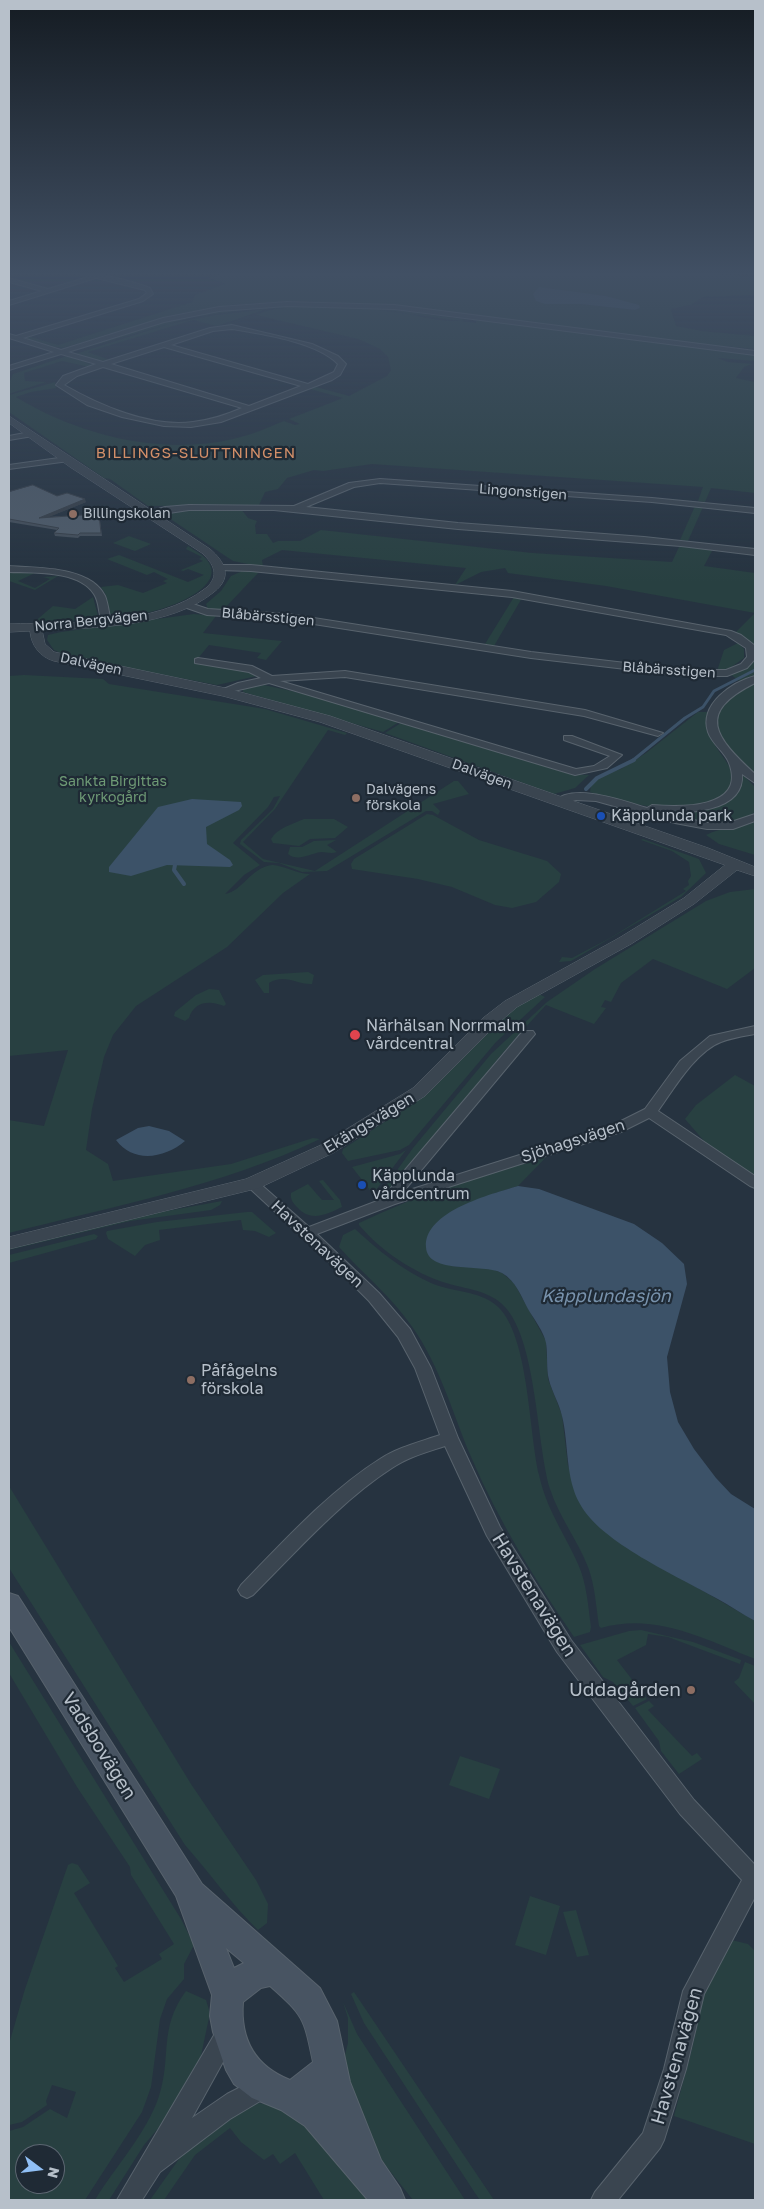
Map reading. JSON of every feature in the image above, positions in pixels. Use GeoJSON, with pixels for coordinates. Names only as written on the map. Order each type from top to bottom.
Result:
{"type":"FeatureCollection","features":[{"type":"Feature","properties":{"kind":"main road","name":"Vadsbovägen"},"geometry":{"type":"LineString","coordinates":[[9,1604],[189,1889],[228,1995],[226,2016],[229,2032],[238,2058],[246,2072],[316,2114],[379,2188]]}},
{"type":"Feature","properties":{"kind":"main road","name":"Vadsbovägen"},"geometry":{"type":"LineString","coordinates":[[189,1889],[237,1937],[309,1999],[321,2021],[342,2106],[379,2188]]}},
{"type":"Feature","properties":{"kind":"main road"},"geometry":{"type":"LineString","coordinates":[[228,1995],[236,1985],[251,1975],[268,1970],[276,1971]]}},
{"type":"Feature","properties":{"kind":"main road"},"geometry":{"type":"LineString","coordinates":[[278,2092],[319,2080],[331,2067]]}},
{"type":"Feature","properties":{"kind":"street"},"geometry":{"type":"LineString","coordinates":[[68,377],[60,385],[78,398],[104,409],[170,425],[204,424],[308,386],[326,377]]}},
{"type":"Feature","properties":{"kind":"street"},"geometry":{"type":"LineString","coordinates":[[144,377],[248,408]]}},
{"type":"Feature","properties":{"kind":"street"},"geometry":{"type":"LineString","coordinates":[[277,377],[308,386]]}},
{"type":"Feature","properties":{"kind":"street"},"geometry":{"type":"LineString","coordinates":[[9,419],[66,459],[206,551],[221,568]]}},
{"type":"Feature","properties":{"kind":"street"},"geometry":{"type":"LineString","coordinates":[[9,438],[30,434]]}},
{"type":"Feature","properties":{"kind":"street"},"geometry":{"type":"LineString","coordinates":[[9,467],[66,459]]}},
{"type":"Feature","properties":{"kind":"street","name":"Lingonstigen"},"geometry":{"type":"LineString","coordinates":[[296,508],[352,485],[380,481],[652,500],[755,511]]}},
{"type":"Feature","properties":{"kind":"street","name":"Lingonstigen"},"geometry":{"type":"LineString","coordinates":[[149,513],[164,509],[230,506],[296,508],[458,526],[646,539],[755,552]]}},
{"type":"Feature","properties":{"kind":"street","name":"Norra Bergvägen"},"geometry":{"type":"LineString","coordinates":[[9,628],[106,622],[152,615],[187,605],[211,590],[220,579],[221,568]]}},
{"type":"Feature","properties":{"kind":"street","name":"Blåbärsstigen"},"geometry":{"type":"LineString","coordinates":[[187,605],[207,612],[288,617],[531,655],[686,674],[727,673],[744,666],[752,657],[751,647],[738,637],[728,633],[552,600],[481,590],[251,568],[221,568]]}},
{"type":"Feature","properties":{"kind":"street"},"geometry":{"type":"LineString","coordinates":[[9,569],[56,573],[84,581],[100,596],[106,622]]}},
{"type":"Feature","properties":{"kind":"street","name":"Dalvägen"},"geometry":{"type":"LineString","coordinates":[[36,626],[37,641],[42,650],[54,657],[225,692],[325,719],[736,864]]}},
{"type":"Feature","properties":{"kind":"street","name":"Dalvägen"},"geometry":{"type":"LineString","coordinates":[[198,661],[252,669],[278,684],[575,772],[587,772],[612,761],[617,755],[568,738]]}},
{"type":"Feature","properties":{"kind":"street"},"geometry":{"type":"LineString","coordinates":[[225,692],[242,685],[306,674],[355,675],[585,713],[658,733]]}},
{"type":"Feature","properties":{"kind":"street"},"geometry":{"type":"LineString","coordinates":[[755,679],[724,696],[713,713],[712,730],[720,746],[755,780]]}},
{"type":"Feature","properties":{"kind":"street"},"geometry":{"type":"LineString","coordinates":[[622,806],[686,809],[718,802],[734,789],[737,779],[734,761]]}},
{"type":"Feature","properties":{"kind":"street"},"geometry":{"type":"LineString","coordinates":[[559,802],[565,798],[577,796],[622,806],[657,817],[716,827],[745,822],[755,817]]}},
{"type":"Feature","properties":{"kind":"street"},"geometry":{"type":"LineString","coordinates":[[736,864],[755,872]]}},
{"type":"Feature","properties":{"kind":"street","name":"Ekängsvägen"},"geometry":{"type":"LineString","coordinates":[[9,1243],[252,1184],[314,1156],[385,1115],[419,1092],[489,1022],[511,1004],[625,941],[681,906],[736,864]]}},
{"type":"Feature","properties":{"kind":"street","name":"Sjöhagsvägen"},"geometry":{"type":"LineString","coordinates":[[306,1233],[347,1219],[390,1201],[488,1168],[616,1129],[650,1112],[685,1064],[715,1039],[755,1030]]}},
{"type":"Feature","properties":{"kind":"street"},"geometry":{"type":"LineString","coordinates":[[390,1201],[400,1186],[487,1080],[528,1034]]}},
{"type":"Feature","properties":{"kind":"street"},"geometry":{"type":"LineString","coordinates":[[650,1112],[755,1183]]}},
{"type":"Feature","properties":{"kind":"street","name":"Havstenavägen"},"geometry":{"type":"LineString","coordinates":[[252,1184],[374,1297],[404,1333],[423,1368],[450,1438],[497,1539],[564,1646],[687,1807],[754,1879],[694,1991],[675,2069],[652,2140],[603,2200]]}},
{"type":"Feature","properties":{"kind":"street"},"geometry":{"type":"LineString","coordinates":[[247,1590],[310,1528],[386,1463],[406,1452],[450,1438]]}},
{"type":"Feature","properties":{"kind":"street"},"geometry":{"type":"LineString","coordinates":[[129,2200],[229,2032]]}},
{"type":"Feature","properties":{"kind":"street"},"geometry":{"type":"LineString","coordinates":[[149,2168],[196,2128],[238,2098],[278,2092]]}},
{"type":"Feature","properties":{"kind":"green space"},"geometry":{"type":"Polygon","coordinates":[[[12,377],[25,377],[25,381],[46,382],[9,394],[9,383],[12,377]]]}},
{"type":"Feature","properties":{"kind":"green space"},"geometry":{"type":"Polygon","coordinates":[[[385,377],[737,377],[755,382],[755,493],[711,488],[705,502],[698,501],[703,487],[372,464],[323,471],[314,470],[287,478],[278,489],[265,492],[259,505],[148,506],[9,412],[9,395],[55,382],[56,388],[31,392],[16,397],[66,422],[121,439],[177,445],[206,444],[240,437],[284,421],[295,425],[300,424],[289,419],[343,398],[310,389],[316,387],[349,396],[385,377]]]}},
{"type":"Feature","properties":{"kind":"green space"},"geometry":{"type":"Polygon","coordinates":[[[695,506],[703,507],[688,541],[680,540],[695,506]]]}},
{"type":"Feature","properties":{"kind":"green space"},"geometry":{"type":"Polygon","coordinates":[[[200,508],[241,509],[248,518],[257,521],[255,525],[256,534],[267,534],[273,543],[278,541],[300,541],[321,530],[532,553],[672,562],[680,545],[713,549],[704,566],[755,573],[755,613],[606,586],[508,573],[505,568],[481,572],[455,585],[466,568],[282,550],[262,560],[263,567],[233,561],[163,514],[200,508]]]}},
{"type":"Feature","properties":{"kind":"green space"},"geometry":{"type":"Polygon","coordinates":[[[129,536],[151,544],[135,551],[113,543],[129,536]]]}},
{"type":"Feature","properties":{"kind":"green space"},"geometry":{"type":"Polygon","coordinates":[[[188,546],[202,555],[209,563],[211,575],[204,586],[191,596],[173,605],[154,611],[135,615],[120,616],[110,614],[106,595],[101,587],[118,585],[143,593],[167,583],[163,581],[168,579],[154,572],[147,575],[107,559],[119,555],[188,582],[204,575],[188,569],[183,571],[176,568],[181,570],[203,561],[199,559],[202,557],[186,549],[188,546]]]}},
{"type":"Feature","properties":{"kind":"green space"},"geometry":{"type":"Polygon","coordinates":[[[245,570],[259,572],[223,610],[208,609],[206,604],[221,591],[231,576],[245,570]]]}},
{"type":"Feature","properties":{"kind":"green space"},"geometry":{"type":"Polygon","coordinates":[[[9,571],[35,573],[18,581],[35,588],[50,579],[43,577],[58,576],[35,590],[9,581],[9,571]]]}},
{"type":"Feature","properties":{"kind":"green space"},"geometry":{"type":"Polygon","coordinates":[[[93,597],[98,616],[95,619],[33,623],[53,606],[75,609],[93,597]]]}},
{"type":"Feature","properties":{"kind":"green space"},"geometry":{"type":"Polygon","coordinates":[[[514,597],[522,598],[494,646],[485,644],[514,597]]]}},
{"type":"Feature","properties":{"kind":"green space"},"geometry":{"type":"Polygon","coordinates":[[[755,613],[755,648],[736,632],[755,613]]]}},
{"type":"Feature","properties":{"kind":"green space"},"geometry":{"type":"Polygon","coordinates":[[[194,614],[216,616],[203,633],[282,641],[266,660],[257,658],[261,653],[209,645],[195,662],[250,670],[257,676],[217,685],[70,657],[54,650],[47,640],[48,635],[61,632],[194,614]]]}},
{"type":"Feature","properties":{"kind":"green space"},"geometry":{"type":"Polygon","coordinates":[[[738,643],[744,649],[744,658],[730,668],[717,671],[724,650],[738,643]]]}},
{"type":"Feature","properties":{"kind":"green space"},"geometry":{"type":"Polygon","coordinates":[[[755,660],[755,675],[742,683],[730,674],[747,668],[755,660]]]}},
{"type":"Feature","properties":{"kind":"green space","name":"Sankta Birgittas kyrkogård"},"geometry":{"type":"Polygon","coordinates":[[[9,676],[103,679],[109,684],[265,709],[347,733],[345,735],[328,730],[275,809],[243,842],[263,859],[315,871],[454,781],[458,781],[469,794],[433,804],[440,811],[438,815],[432,811],[426,811],[327,871],[302,872],[279,863],[264,862],[240,844],[241,840],[273,809],[280,796],[274,797],[268,807],[233,843],[260,865],[244,875],[225,894],[237,889],[258,870],[272,865],[310,874],[283,893],[227,947],[136,1006],[113,1035],[104,1057],[92,1109],[86,1150],[108,1164],[113,1181],[231,1164],[313,1138],[320,1139],[245,1170],[206,1182],[128,1204],[9,1233],[9,1120],[44,1126],[68,1050],[9,1056],[9,676]]]}},
{"type":"Feature","properties":{"kind":"green space"},"geometry":{"type":"Polygon","coordinates":[[[755,682],[755,776],[736,759],[715,728],[719,711],[727,699],[732,694],[755,682]]]}},
{"type":"Feature","properties":{"kind":"green space"},"geometry":{"type":"Polygon","coordinates":[[[264,685],[310,695],[399,722],[383,732],[243,692],[243,689],[264,685]]]}},
{"type":"Feature","properties":{"kind":"green space"},"geometry":{"type":"Polygon","coordinates":[[[698,712],[710,712],[712,739],[732,774],[732,785],[725,794],[706,803],[691,807],[674,808],[620,801],[590,792],[591,785],[603,775],[621,769],[646,753],[698,712]]]}},
{"type":"Feature","properties":{"kind":"green space"},"geometry":{"type":"Polygon","coordinates":[[[401,723],[570,774],[589,775],[575,788],[554,794],[385,733],[401,723]]]}},
{"type":"Feature","properties":{"kind":"green space"},"geometry":{"type":"Polygon","coordinates":[[[738,770],[755,787],[755,812],[743,819],[730,823],[702,823],[646,812],[674,812],[730,797],[738,770]]]}},
{"type":"Feature","properties":{"kind":"green space"},"geometry":{"type":"Polygon","coordinates":[[[427,814],[433,815],[479,840],[547,861],[561,874],[559,882],[536,902],[512,908],[495,905],[452,887],[418,879],[352,869],[351,864],[354,859],[427,814]]]}},
{"type":"Feature","properties":{"kind":"green space"},"geometry":{"type":"Polygon","coordinates":[[[304,819],[334,819],[348,827],[335,838],[310,839],[299,846],[273,843],[271,839],[277,832],[304,819]]]}},
{"type":"Feature","properties":{"kind":"green space"},"geometry":{"type":"Polygon","coordinates":[[[755,822],[755,855],[719,844],[706,835],[718,830],[755,822]]]}},
{"type":"Feature","properties":{"kind":"green space"},"geometry":{"type":"Polygon","coordinates":[[[643,839],[699,859],[706,873],[681,897],[571,961],[559,962],[562,957],[572,958],[610,938],[686,891],[683,889],[689,885],[688,881],[691,876],[689,862],[672,851],[641,840],[643,839]]]}},
{"type":"Feature","properties":{"kind":"green space"},"geometry":{"type":"Polygon","coordinates":[[[336,840],[327,845],[337,852],[321,852],[300,857],[288,854],[290,847],[302,847],[314,841],[336,840]]]}},
{"type":"Feature","properties":{"kind":"green space"},"geometry":{"type":"Polygon","coordinates":[[[755,889],[755,968],[727,989],[653,959],[621,983],[611,1002],[605,1000],[601,1007],[606,1008],[594,1024],[546,1005],[495,1062],[424,1154],[395,1183],[380,1194],[413,1148],[491,1054],[547,1002],[595,969],[706,901],[730,892],[755,889]]]}},
{"type":"Feature","properties":{"kind":"green space"},"geometry":{"type":"Polygon","coordinates":[[[308,972],[314,975],[312,984],[286,979],[275,980],[269,983],[269,993],[264,993],[255,980],[263,975],[308,972]]]}},
{"type":"Feature","properties":{"kind":"green space"},"geometry":{"type":"Polygon","coordinates":[[[209,989],[219,990],[226,1004],[224,1006],[203,1003],[191,1012],[189,1018],[185,1021],[174,1016],[175,1012],[196,995],[209,989]]]}},
{"type":"Feature","properties":{"kind":"green space"},"geometry":{"type":"Polygon","coordinates":[[[539,994],[545,997],[496,1042],[409,1145],[400,1150],[348,1161],[342,1153],[343,1149],[406,1108],[498,1021],[539,994]]]}},
{"type":"Feature","properties":{"kind":"green space"},"geometry":{"type":"Polygon","coordinates":[[[735,1075],[755,1086],[755,1179],[711,1149],[685,1119],[696,1105],[735,1075]]]}},
{"type":"Feature","properties":{"kind":"green space"},"geometry":{"type":"Polygon","coordinates":[[[554,1149],[518,1186],[493,1194],[452,1266],[489,1268],[502,1273],[514,1283],[546,1341],[548,1379],[562,1415],[568,1466],[622,1544],[755,1621],[755,1659],[680,1630],[641,1623],[601,1628],[599,1626],[594,1589],[588,1567],[558,1509],[550,1489],[545,1469],[529,1364],[514,1319],[502,1304],[490,1296],[476,1290],[434,1279],[410,1267],[377,1244],[359,1225],[359,1223],[383,1212],[431,1192],[554,1149]]]}},
{"type":"Feature","properties":{"kind":"green space"},"geometry":{"type":"Polygon","coordinates":[[[406,1150],[373,1194],[352,1167],[400,1154],[406,1150]]]}},
{"type":"Feature","properties":{"kind":"green space"},"geometry":{"type":"Polygon","coordinates":[[[323,1180],[340,1200],[342,1207],[319,1216],[308,1215],[302,1212],[293,1202],[291,1193],[308,1184],[322,1200],[334,1200],[319,1181],[323,1180]]]}},
{"type":"Feature","properties":{"kind":"green space"},"geometry":{"type":"Polygon","coordinates":[[[222,1201],[220,1205],[211,1210],[130,1221],[9,1250],[9,1248],[145,1215],[222,1201]]]}},
{"type":"Feature","properties":{"kind":"green space"},"geometry":{"type":"Polygon","coordinates":[[[252,1212],[276,1233],[269,1237],[255,1231],[243,1230],[241,1220],[159,1230],[160,1240],[145,1245],[135,1256],[108,1239],[106,1233],[107,1231],[157,1222],[252,1212]]]}},
{"type":"Feature","properties":{"kind":"green space"},"geometry":{"type":"Polygon","coordinates":[[[355,1229],[391,1259],[420,1278],[440,1286],[486,1299],[501,1310],[510,1325],[523,1365],[542,1488],[551,1511],[573,1552],[581,1572],[588,1603],[590,1632],[574,1637],[519,1551],[494,1506],[465,1442],[439,1375],[423,1343],[405,1317],[387,1296],[339,1247],[343,1235],[355,1229]]]}},
{"type":"Feature","properties":{"kind":"green space"},"geometry":{"type":"Polygon","coordinates":[[[94,1234],[98,1236],[96,1239],[9,1263],[9,1255],[94,1234]]]}},
{"type":"Feature","properties":{"kind":"green space"},"geometry":{"type":"Polygon","coordinates":[[[9,1486],[191,1784],[256,1880],[268,1904],[267,1923],[258,1930],[185,1845],[9,1568],[9,1486]]]}},
{"type":"Feature","properties":{"kind":"green space"},"geometry":{"type":"Polygon","coordinates":[[[641,1630],[693,1642],[741,1660],[740,1664],[668,1637],[648,1634],[646,1645],[617,1660],[647,1699],[633,1706],[613,1682],[603,1677],[580,1645],[629,1631],[641,1630]]]}},
{"type":"Feature","properties":{"kind":"green space"},"geometry":{"type":"Polygon","coordinates":[[[9,1642],[181,1919],[194,1945],[184,1964],[184,1979],[167,1999],[160,2019],[151,2087],[142,2112],[85,2200],[9,2200],[9,2131],[23,2127],[50,2109],[67,2118],[76,2092],[52,2085],[46,2101],[47,2105],[22,2122],[9,2125],[9,2044],[25,1989],[68,1865],[72,1863],[78,1865],[90,1883],[74,1893],[118,1966],[115,1968],[124,1982],[162,1959],[159,1954],[174,1944],[131,1875],[130,1867],[77,1787],[9,1673],[9,1642]]]}},
{"type":"Feature","properties":{"kind":"green space"},"geometry":{"type":"Polygon","coordinates":[[[745,1662],[755,1666],[755,1704],[734,1682],[739,1678],[745,1662]]]}},
{"type":"Feature","properties":{"kind":"green space"},"geometry":{"type":"Polygon","coordinates":[[[649,1701],[654,1706],[648,1710],[692,1756],[697,1753],[702,1759],[679,1774],[661,1751],[659,1741],[635,1708],[649,1701]]]}},
{"type":"Feature","properties":{"kind":"green space"},"geometry":{"type":"Polygon","coordinates":[[[460,1756],[500,1769],[489,1799],[449,1785],[460,1756]]]}},
{"type":"Feature","properties":{"kind":"green space"},"geometry":{"type":"Polygon","coordinates":[[[530,1896],[560,1906],[546,1955],[515,1945],[530,1896]]]}},
{"type":"Feature","properties":{"kind":"green space"},"geometry":{"type":"Polygon","coordinates":[[[576,1910],[589,1955],[577,1957],[563,1912],[576,1910]]]}},
{"type":"Feature","properties":{"kind":"green space"},"geometry":{"type":"Polygon","coordinates":[[[731,1940],[748,1944],[755,1951],[755,2144],[674,2116],[693,2045],[703,1993],[731,1940]]]}},
{"type":"Feature","properties":{"kind":"green space"},"geometry":{"type":"Polygon","coordinates":[[[186,1991],[206,2000],[210,2013],[199,2065],[178,2105],[144,2145],[109,2200],[95,2200],[139,2136],[154,2110],[163,2082],[172,2018],[177,2005],[186,1991]]]}},
{"type":"Feature","properties":{"kind":"green space"},"geometry":{"type":"Polygon","coordinates":[[[354,1992],[494,2200],[480,2200],[475,2193],[364,2023],[351,1994],[354,1992]]]}},
{"type":"Feature","properties":{"kind":"green space"},"geometry":{"type":"Polygon","coordinates":[[[343,2002],[357,2034],[465,2200],[413,2200],[374,2151],[354,2111],[344,2059],[348,2043],[348,2018],[343,2002]]]}},
{"type":"Feature","properties":{"kind":"green space"},"geometry":{"type":"Polygon","coordinates":[[[257,2103],[273,2105],[300,2117],[362,2190],[368,2200],[324,2200],[295,2153],[280,2164],[273,2154],[264,2160],[241,2142],[230,2128],[195,2155],[164,2200],[150,2200],[179,2159],[220,2120],[257,2103]]]}},
{"type":"Feature","properties":{"kind":"water"},"geometry":{"type":"Polygon","coordinates":[[[192,799],[241,802],[242,806],[239,810],[206,827],[207,844],[230,860],[233,865],[230,867],[167,865],[131,876],[109,872],[109,867],[158,807],[192,799]]]}},
{"type":"Feature","properties":{"kind":"water"},"geometry":{"type":"Polygon","coordinates":[[[149,1126],[169,1131],[185,1141],[168,1151],[150,1156],[132,1153],[123,1148],[116,1140],[138,1128],[149,1126]]]}},
{"type":"Feature","properties":{"kind":"water","name":"Käpplundasjön"},"geometry":{"type":"Polygon","coordinates":[[[518,1186],[539,1189],[634,1224],[662,1243],[684,1264],[687,1284],[667,1357],[670,1392],[678,1422],[694,1449],[731,1494],[755,1509],[755,1621],[622,1545],[604,1532],[590,1518],[580,1504],[572,1483],[562,1416],[548,1375],[545,1339],[518,1289],[507,1276],[494,1270],[446,1265],[429,1256],[426,1247],[428,1234],[436,1223],[447,1214],[477,1199],[518,1186]]]}},
{"type":"Feature","properties":{"kind":"building","name":"Billingskolan"},"geometry":{"type":"Polygon","coordinates":[[[33,485],[57,496],[67,493],[85,499],[39,518],[99,514],[101,533],[80,533],[78,535],[54,533],[59,528],[9,519],[9,492],[33,485]]]}},
{"type":"Feature","properties":{"kind":"waterway"},"geometry":{"type":"LineString","coordinates":[[632,761],[685,718],[703,707],[714,691],[755,670]]}},
{"type":"Feature","properties":{"kind":"waterway"},"geometry":{"type":"LineString","coordinates":[[586,789],[597,778],[632,761]]}},
{"type":"Feature","properties":{"kind":"waterway"},"geometry":{"type":"LineString","coordinates":[[175,865],[174,870],[184,884]]}},
{"type":"Feature","properties":{"kind":"place","name":"Billingskolan"},"geometry":{"type":"Point","coordinates":[73,514]}},
{"type":"Feature","properties":{"kind":"place","name":"Dalvägens förskola"},"geometry":{"type":"Point","coordinates":[356,798]}},
{"type":"Feature","properties":{"kind":"place","name":"Käpplunda park"},"geometry":{"type":"Point","coordinates":[601,816]}},
{"type":"Feature","properties":{"kind":"place","name":"Närhälsan Norrmalm vårdcentral"},"geometry":{"type":"Point","coordinates":[355,1035]}},
{"type":"Feature","properties":{"kind":"place","name":"Käpplunda vårdcentrum"},"geometry":{"type":"Point","coordinates":[362,1185]}},
{"type":"Feature","properties":{"kind":"place","name":"Påfågelns förskola"},"geometry":{"type":"Point","coordinates":[191,1380]}},
{"type":"Feature","properties":{"kind":"place","name":"Uddagården"},"geometry":{"type":"Point","coordinates":[691,1690]}},
{"type":"Feature","properties":{"kind":"district","name":"BILLINGS-SLUTTNINGEN"},"geometry":{"type":"Point","coordinates":[196,453]}}]}
